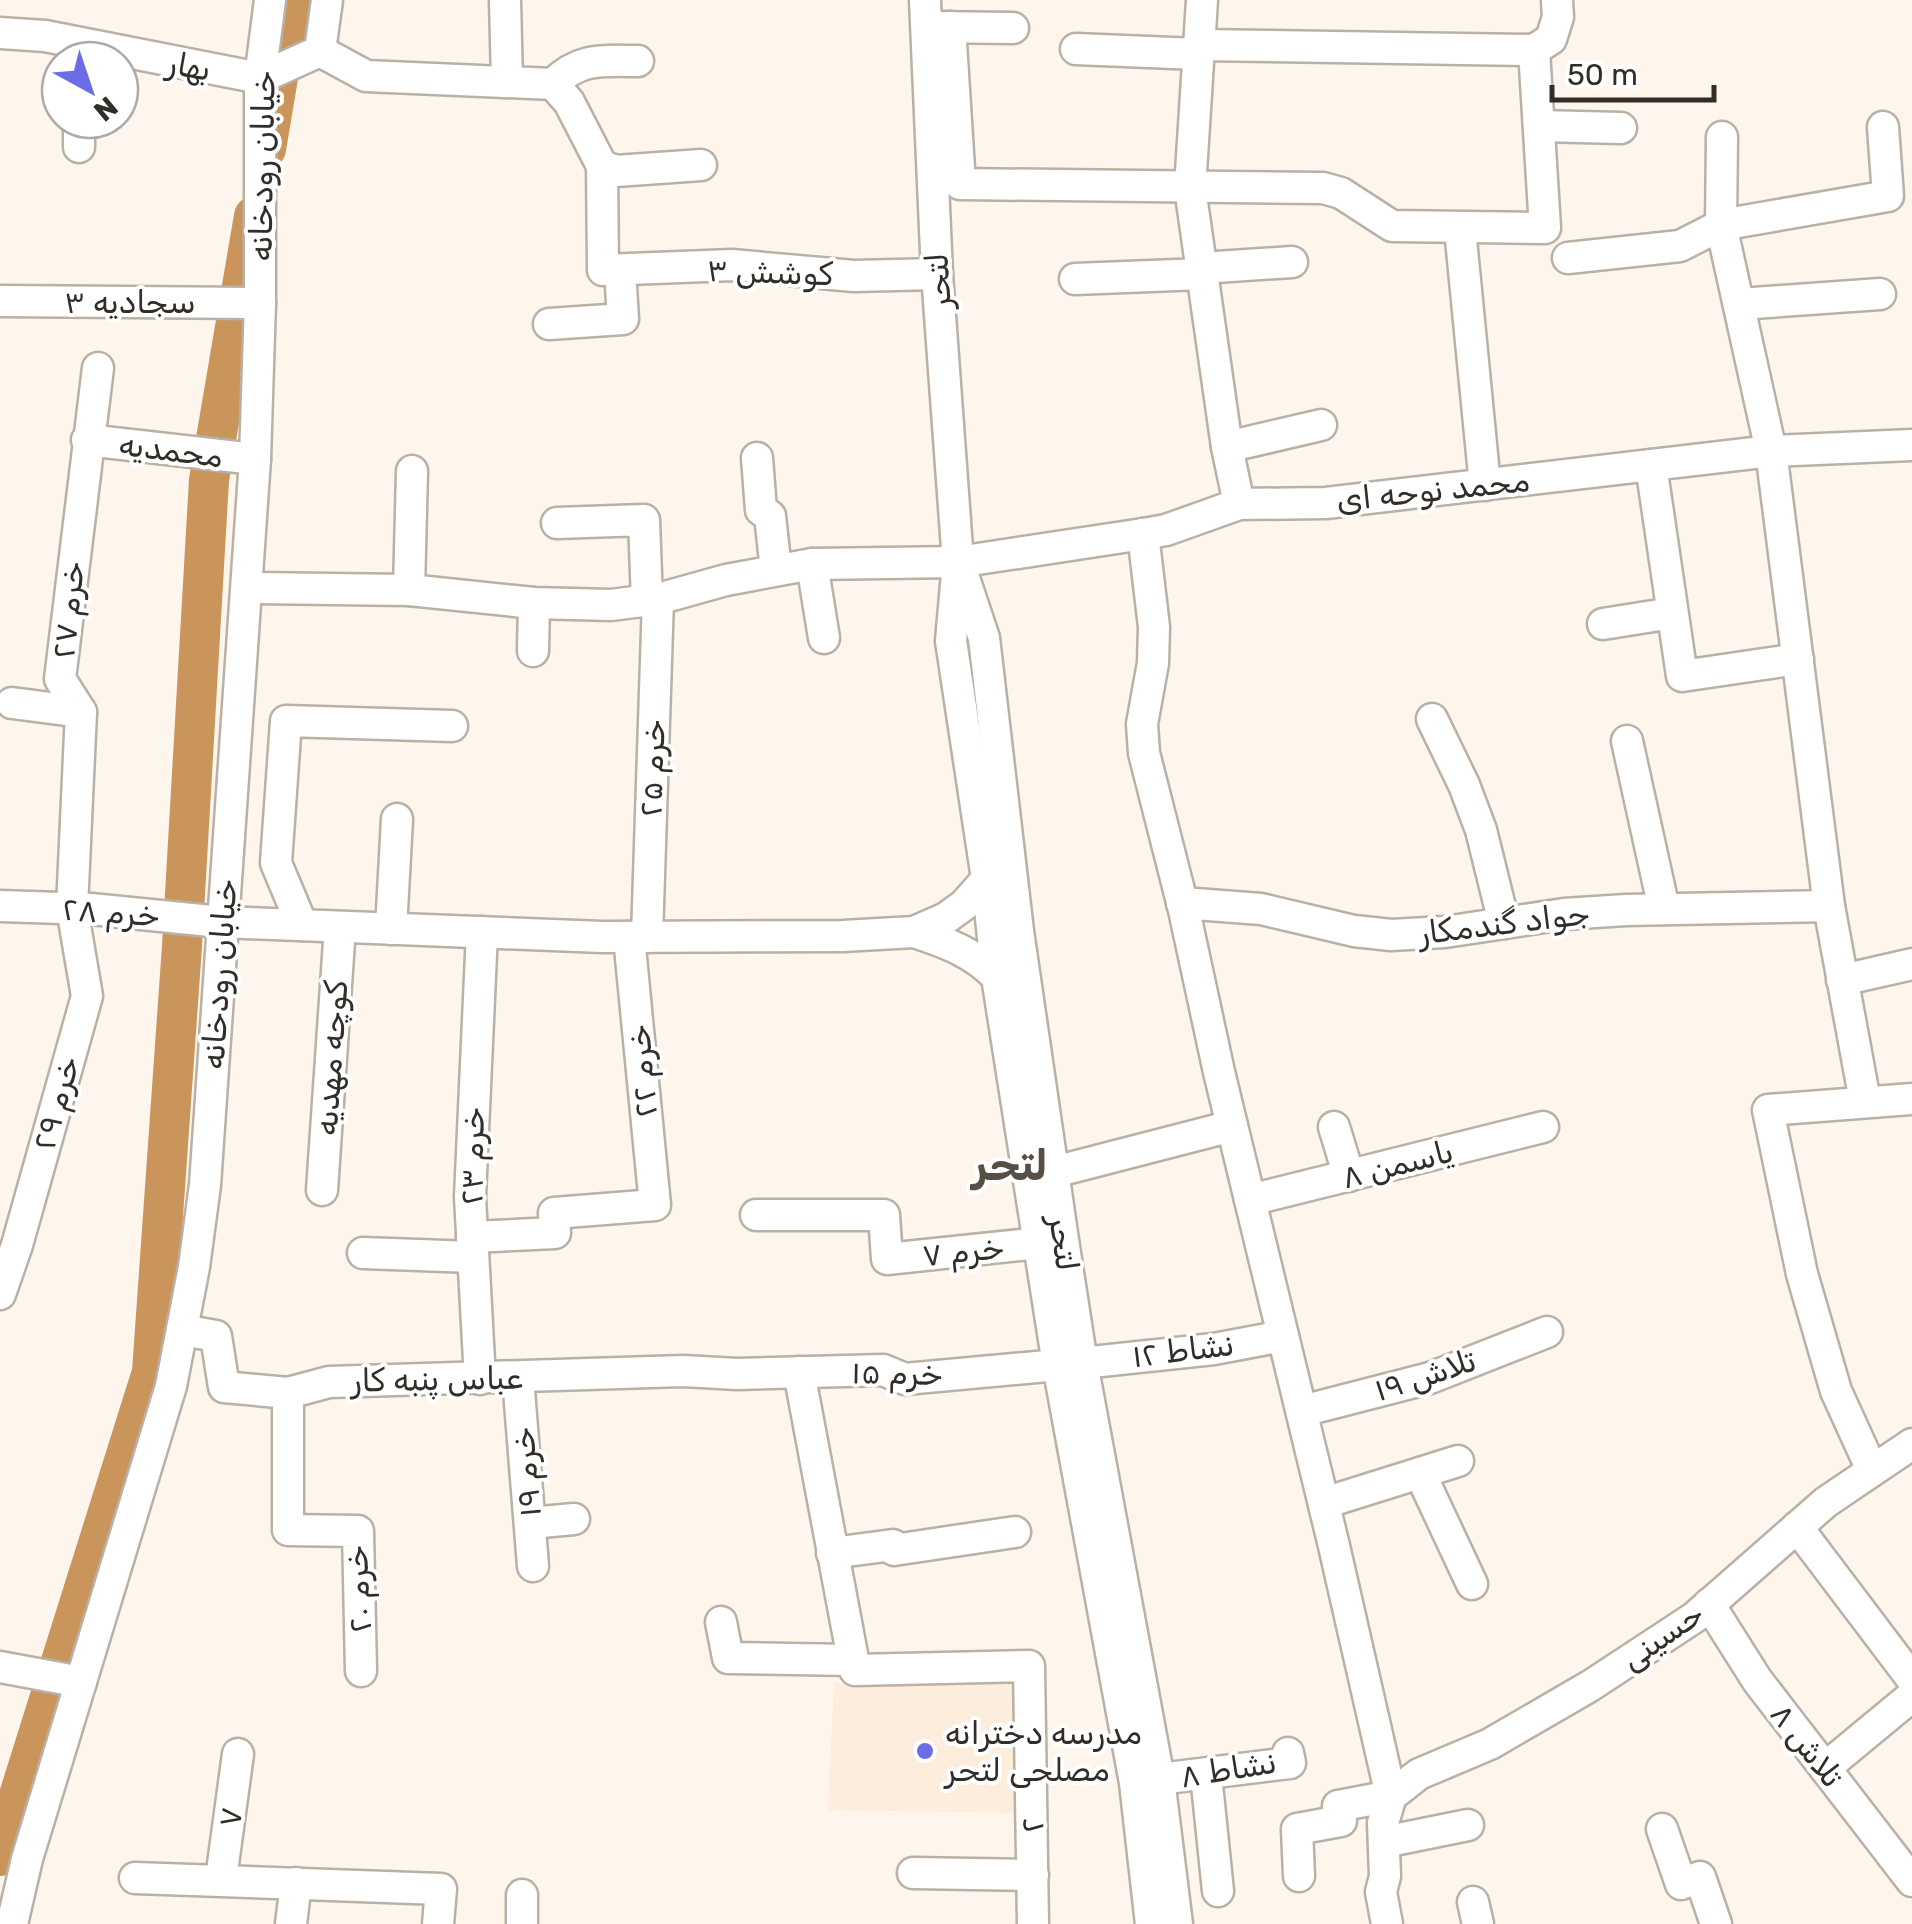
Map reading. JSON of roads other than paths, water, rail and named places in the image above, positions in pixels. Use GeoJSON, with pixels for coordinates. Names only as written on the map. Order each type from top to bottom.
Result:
{"type":"FeatureCollection","features":[{"type":"Feature","properties":{"kind":"street","name":"خیابان رودخانه"},"geometry":{"type":"LineString","coordinates":[[12,1924],[27,1859],[171,1386],[204,1184],[248,588],[260,303],[261,78],[270,0]]}},
{"type":"Feature","properties":{"kind":"street"},"geometry":{"type":"LineString","coordinates":[[319,51],[327,0]]}},
{"type":"Feature","properties":{"kind":"street"},"geometry":{"type":"LineString","coordinates":[[506,0],[507,82]]}},
{"type":"Feature","properties":{"kind":"street"},"geometry":{"type":"LineString","coordinates":[[1202,0],[1190,188],[1226,447],[1239,504]]}},
{"type":"Feature","properties":{"kind":"street"},"geometry":{"type":"LineString","coordinates":[[1076,49],[1534,50],[1551,39],[1558,17],[1557,0]]}},
{"type":"Feature","properties":{"kind":"street"},"geometry":{"type":"LineString","coordinates":[[1013,28],[933,18],[960,184],[1323,188],[1341,193],[1392,226],[1460,229],[1545,228],[1534,50]]}},
{"type":"Feature","properties":{"kind":"street","name":"لتحر"},"geometry":{"type":"LineString","coordinates":[[933,18],[937,274],[958,562],[951,641],[997,978],[1040,1243],[1070,1364],[1159,1779],[1177,1924]]}},
{"type":"Feature","properties":{"kind":"street","name":"بهار"},"geometry":{"type":"LineString","coordinates":[[0,33],[54,40]]}},
{"type":"Feature","properties":{"kind":"street"},"geometry":{"type":"LineString","coordinates":[[261,78],[319,51]]}},
{"type":"Feature","properties":{"kind":"street"},"geometry":{"type":"LineString","coordinates":[[319,51],[366,76],[554,84],[566,72],[587,62],[638,60]]}},
{"type":"Feature","properties":{"kind":"street","name":"بهار"},"geometry":{"type":"LineString","coordinates":[[140,61],[261,78]]}},
{"type":"Feature","properties":{"kind":"street"},"geometry":{"type":"LineString","coordinates":[[549,324],[623,319],[612,270],[602,166],[554,84]]}},
{"type":"Feature","properties":{"kind":"street"},"geometry":{"type":"LineString","coordinates":[[1538,126],[1621,128]]}},
{"type":"Feature","properties":{"kind":"street"},"geometry":{"type":"LineString","coordinates":[[1568,258],[1680,246],[1721,225],[1888,196],[1883,127]]}},
{"type":"Feature","properties":{"kind":"street"},"geometry":{"type":"LineString","coordinates":[[1722,137],[1721,225],[1771,451],[1829,906],[1865,1102]]}},
{"type":"Feature","properties":{"kind":"street"},"geometry":{"type":"LineString","coordinates":[[602,166],[616,170],[701,166]]}},
{"type":"Feature","properties":{"kind":"street"},"geometry":{"type":"LineString","coordinates":[[1460,229],[1485,484]]}},
{"type":"Feature","properties":{"kind":"street"},"geometry":{"type":"LineString","coordinates":[[1075,279],[1292,262]]}},
{"type":"Feature","properties":{"kind":"street","name":"کوشش ۳"},"geometry":{"type":"LineString","coordinates":[[612,270],[732,265],[854,276],[937,274]]}},
{"type":"Feature","properties":{"kind":"street"},"geometry":{"type":"LineString","coordinates":[[1740,304],[1880,294]]}},
{"type":"Feature","properties":{"kind":"street","name":"سجادیه ۳"},"geometry":{"type":"LineString","coordinates":[[0,301],[260,303]]}},
{"type":"Feature","properties":{"kind":"street","name":"خرم ۲۷"},"geometry":{"type":"LineString","coordinates":[[72,908],[80,712],[60,679],[98,368]]}},
{"type":"Feature","properties":{"kind":"street"},"geometry":{"type":"LineString","coordinates":[[1226,447],[1321,425]]}},
{"type":"Feature","properties":{"kind":"street","name":"محمدیه"},"geometry":{"type":"LineString","coordinates":[[87,440],[254,460]]}},
{"type":"Feature","properties":{"kind":"street","name":"محمد نوحه ای"},"geometry":{"type":"LineString","coordinates":[[248,588],[409,590],[534,603],[611,605],[653,600],[726,580],[812,564],[958,562],[1143,534],[1166,530],[1239,504],[1326,503],[1771,451],[1912,445]]}},
{"type":"Feature","properties":{"kind":"street"},"geometry":{"type":"LineString","coordinates":[[757,458],[762,510],[770,516],[776,570]]}},
{"type":"Feature","properties":{"kind":"street"},"geometry":{"type":"LineString","coordinates":[[1650,466],[1682,676],[1798,659]]}},
{"type":"Feature","properties":{"kind":"street"},"geometry":{"type":"LineString","coordinates":[[409,590],[412,471]]}},
{"type":"Feature","properties":{"kind":"street","name":"خرم ۲۵"},"geometry":{"type":"LineString","coordinates":[[557,523],[644,520],[653,600],[638,937]]}},
{"type":"Feature","properties":{"kind":"street"},"geometry":{"type":"LineString","coordinates":[[1143,534],[1154,627],[1153,663],[1142,724],[1144,753],[1391,1796],[1383,1823],[1385,1876],[1381,1892],[1387,1924]]}},
{"type":"Feature","properties":{"kind":"street","name":"لتحر"},"geometry":{"type":"LineString","coordinates":[[958,562],[984,638],[1018,931],[1054,1172],[1070,1364],[1135,1783],[1151,1924]]}},
{"type":"Feature","properties":{"kind":"street"},"geometry":{"type":"LineString","coordinates":[[812,564],[824,638]]}},
{"type":"Feature","properties":{"kind":"street"},"geometry":{"type":"LineString","coordinates":[[533,651],[534,603]]}},
{"type":"Feature","properties":{"kind":"street"},"geometry":{"type":"LineString","coordinates":[[1603,624],[1672,613]]}},
{"type":"Feature","properties":{"kind":"street"},"geometry":{"type":"LineString","coordinates":[[12,703],[80,712]]}},
{"type":"Feature","properties":{"kind":"street"},"geometry":{"type":"LineString","coordinates":[[1432,719],[1481,830],[1504,923]]}},
{"type":"Feature","properties":{"kind":"street"},"geometry":{"type":"LineString","coordinates":[[302,925],[276,863],[286,720],[452,726]]}},
{"type":"Feature","properties":{"kind":"street"},"geometry":{"type":"LineString","coordinates":[[1627,740],[1664,909]]}},
{"type":"Feature","properties":{"kind":"street"},"geometry":{"type":"LineString","coordinates":[[235,759],[283,762]]}},
{"type":"Feature","properties":{"kind":"street"},"geometry":{"type":"LineString","coordinates":[[392,929],[398,819]]}},
{"type":"Feature","properties":{"kind":"street"},"geometry":{"type":"LineString","coordinates":[[914,932],[964,905],[986,879]]}},
{"type":"Feature","properties":{"kind":"street","name":"جواد گندمکار"},"geometry":{"type":"LineString","coordinates":[[1182,902],[1261,909],[1354,931],[1391,935],[1445,932],[1564,914],[1829,906]]}},
{"type":"Feature","properties":{"kind":"street","name":"خرم ۲۸"},"geometry":{"type":"LineString","coordinates":[[0,906],[72,908],[221,922],[638,937],[914,932]]}},
{"type":"Feature","properties":{"kind":"street","name":"خرم ۲۹"},"geometry":{"type":"LineString","coordinates":[[0,1294],[86,996],[72,908]]}},
{"type":"Feature","properties":{"kind":"street","name":"کوچه مهدیه"},"geometry":{"type":"LineString","coordinates":[[322,1190],[340,927]]}},
{"type":"Feature","properties":{"kind":"street","name":"خرم ۲۳"},"geometry":{"type":"LineString","coordinates":[[480,1379],[470,1178],[482,932]]}},
{"type":"Feature","properties":{"kind":"street"},"geometry":{"type":"LineString","coordinates":[[914,932],[958,946],[980,960],[997,978]]}},
{"type":"Feature","properties":{"kind":"street","name":"خرم ۲۲"},"geometry":{"type":"LineString","coordinates":[[473,1247],[555,1233],[554,1213],[654,1206],[638,937]]}},
{"type":"Feature","properties":{"kind":"street"},"geometry":{"type":"LineString","coordinates":[[1842,980],[1912,964]]}},
{"type":"Feature","properties":{"kind":"street"},"geometry":{"type":"LineString","coordinates":[[1872,1470],[1836,1390],[1802,1274],[1768,1110],[1865,1102],[1911,1104]]}},
{"type":"Feature","properties":{"kind":"street"},"geometry":{"type":"LineString","coordinates":[[1054,1172],[1232,1126]]}},
{"type":"Feature","properties":{"kind":"street"},"geometry":{"type":"LineString","coordinates":[[1334,1127],[1349,1176]]}},
{"type":"Feature","properties":{"kind":"street","name":"یاسمن ۸"},"geometry":{"type":"LineString","coordinates":[[1250,1200],[1543,1128]]}},
{"type":"Feature","properties":{"kind":"street","name":"خرم ۷"},"geometry":{"type":"LineString","coordinates":[[756,1215],[884,1201],[887,1259],[1040,1243]]}},
{"type":"Feature","properties":{"kind":"street"},"geometry":{"type":"LineString","coordinates":[[363,1254],[473,1247]]}},
{"type":"Feature","properties":{"kind":"street","name":"عباس پنبه کار"},"geometry":{"type":"LineString","coordinates":[[182,1330],[216,1336],[224,1387],[288,1392],[329,1382],[683,1371],[737,1374]]}},
{"type":"Feature","properties":{"kind":"street","name":"تلاش ۱۹"},"geometry":{"type":"LineString","coordinates":[[1302,1412],[1430,1378],[1547,1332]]}},
{"type":"Feature","properties":{"kind":"street","name":"نشاط ۱۲"},"geometry":{"type":"LineString","coordinates":[[1070,1364],[1214,1349],[1283,1336]]}},
{"type":"Feature","properties":{"kind":"street","name":"خرم ۱۵"},"geometry":{"type":"LineString","coordinates":[[737,1374],[883,1370],[905,1379],[1070,1364]]}},
{"type":"Feature","properties":{"kind":"street"},"geometry":{"type":"LineString","coordinates":[[722,1622],[728,1658],[853,1660],[799,1372]]}},
{"type":"Feature","properties":{"kind":"street","name":"خرم ۱۹"},"geometry":{"type":"LineString","coordinates":[[518,1378],[534,1566]]}},
{"type":"Feature","properties":{"kind":"street","name":"خرم ۲۰"},"geometry":{"type":"LineString","coordinates":[[288,1392],[288,1530],[358,1531],[362,1671]]}},
{"type":"Feature","properties":{"kind":"street","name":"حسینی"},"geometry":{"type":"LineString","coordinates":[[1391,1796],[1420,1774],[1490,1744],[1670,1635],[1826,1502],[1872,1470],[1908,1454]]}},
{"type":"Feature","properties":{"kind":"street"},"geometry":{"type":"LineString","coordinates":[[1324,1503],[1458,1461]]}},
{"type":"Feature","properties":{"kind":"street"},"geometry":{"type":"LineString","coordinates":[[1420,1473],[1472,1584]]}},
{"type":"Feature","properties":{"kind":"street"},"geometry":{"type":"LineString","coordinates":[[530,1523],[574,1519]]}},
{"type":"Feature","properties":{"kind":"street"},"geometry":{"type":"LineString","coordinates":[[1797,1527],[1912,1679]]}},
{"type":"Feature","properties":{"kind":"street"},"geometry":{"type":"LineString","coordinates":[[832,1553],[892,1544],[894,1550],[1015,1532]]}},
{"type":"Feature","properties":{"kind":"street","name":"تلاش ۸"},"geometry":{"type":"LineString","coordinates":[[1709,1604],[1757,1680],[1912,1882]]}},
{"type":"Feature","properties":{"kind":"street","name":"۲"},"geometry":{"type":"LineString","coordinates":[[853,1660],[855,1670],[1029,1666],[1033,1924]]}},
{"type":"Feature","properties":{"kind":"street"},"geometry":{"type":"LineString","coordinates":[[0,1667],[81,1682]]}},
{"type":"Feature","properties":{"kind":"street"},"geometry":{"type":"LineString","coordinates":[[1825,1768],[1912,1696]]}},
{"type":"Feature","properties":{"kind":"street","name":"۷"},"geometry":{"type":"LineString","coordinates":[[221,1879],[238,1754]]}},
{"type":"Feature","properties":{"kind":"street","name":"نشاط ۸"},"geometry":{"type":"LineString","coordinates":[[1159,1779],[1290,1763],[1288,1754]]}},
{"type":"Feature","properties":{"kind":"street"},"geometry":{"type":"LineString","coordinates":[[1206,1775],[1218,1891]]}},
{"type":"Feature","properties":{"kind":"street"},"geometry":{"type":"LineString","coordinates":[[1299,1876],[1297,1829],[1341,1821],[1338,1806],[1391,1796]]}},
{"type":"Feature","properties":{"kind":"street"},"geometry":{"type":"LineString","coordinates":[[1384,1842],[1468,1825]]}},
{"type":"Feature","properties":{"kind":"street"},"geometry":{"type":"LineString","coordinates":[[1662,1829],[1680,1884],[1700,1877],[1716,1924]]}},
{"type":"Feature","properties":{"kind":"street"},"geometry":{"type":"LineString","coordinates":[[913,1873],[1033,1875]]}},
{"type":"Feature","properties":{"kind":"street"},"geometry":{"type":"LineString","coordinates":[[135,1878],[441,1889],[438,1924]]}},
{"type":"Feature","properties":{"kind":"street"},"geometry":{"type":"LineString","coordinates":[[291,1924],[296,1883]]}},
{"type":"Feature","properties":{"kind":"waterway"},"geometry":{"type":"LineString","coordinates":[[266,149],[291,0]]}},
{"type":"Feature","properties":{"kind":"waterway"},"geometry":{"type":"LineString","coordinates":[[0,1856],[152,1372],[209,480],[254,216]]}},
{"type":"Feature","properties":{"kind":"place","name":"مدرسه دخترانه مصلحی لتحر"},"geometry":{"type":"Point","coordinates":[925,1751]}},
{"type":"Feature","properties":{"kind":"district","name":"لتحر"},"geometry":{"type":"Point","coordinates":[1010,1165]}}]}
